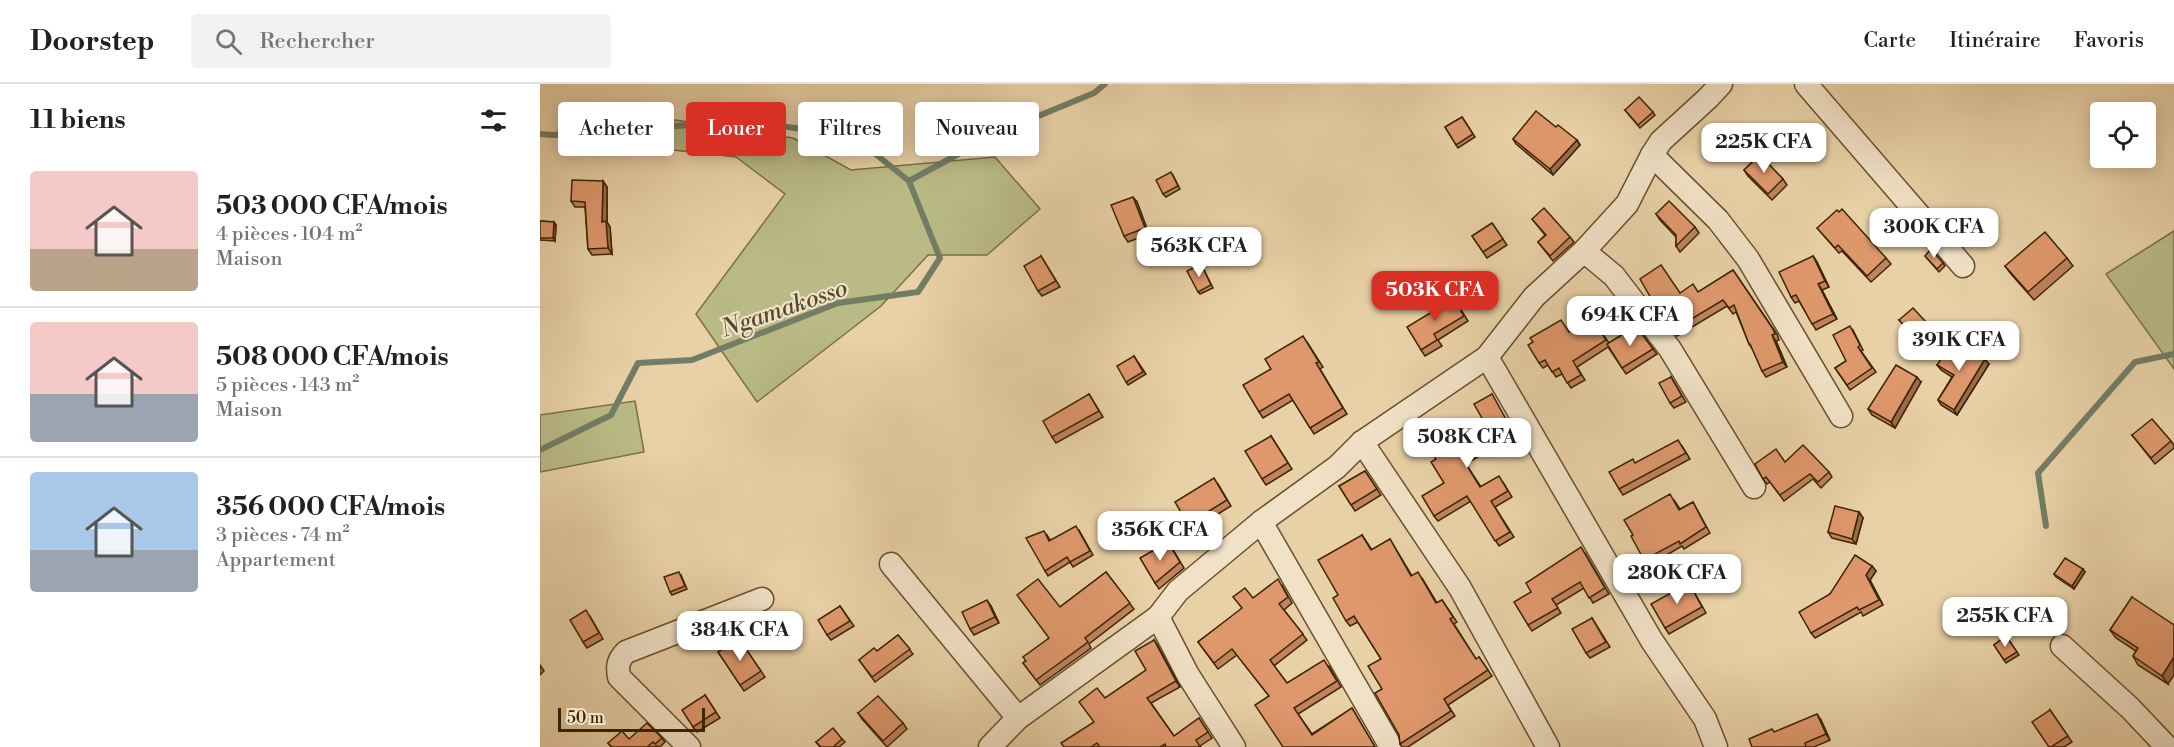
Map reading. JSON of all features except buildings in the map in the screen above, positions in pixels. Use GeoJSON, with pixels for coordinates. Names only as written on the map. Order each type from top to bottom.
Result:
{"type":"FeatureCollection","features":[{"type":"Feature","properties":{"kind":"street"},"geometry":{"type":"LineString","coordinates":[[1806,84],[1963,266]]}},
{"type":"Feature","properties":{"kind":"street"},"geometry":{"type":"LineString","coordinates":[[990,747],[1018,718],[1158,617],[1178,591],[1261,522],[1336,467],[1362,442],[1487,357],[1533,297],[1584,251],[1627,204],[1661,141],[1710,89]]}},
{"type":"Feature","properties":{"kind":"street"},"geometry":{"type":"LineString","coordinates":[[1652,155],[1718,220],[1748,259],[1841,416]]}},
{"type":"Feature","properties":{"kind":"street"},"geometry":{"type":"LineString","coordinates":[[1584,251],[1614,276],[1670,349],[1754,487]]}},
{"type":"Feature","properties":{"kind":"street"},"geometry":{"type":"LineString","coordinates":[[1487,357],[1652,641],[1705,719],[1716,747]]}},
{"type":"Feature","properties":{"kind":"street"},"geometry":{"type":"LineString","coordinates":[[1362,442],[1460,588],[1548,747]]}},
{"type":"Feature","properties":{"kind":"street"},"geometry":{"type":"LineString","coordinates":[[1261,522],[1391,747]]}},
{"type":"Feature","properties":{"kind":"street"},"geometry":{"type":"LineString","coordinates":[[891,564],[1018,718]]}},
{"type":"Feature","properties":{"kind":"street"},"geometry":{"type":"LineString","coordinates":[[689,747],[619,677],[617,667],[620,658],[626,652],[762,599]]}},
{"type":"Feature","properties":{"kind":"street"},"geometry":{"type":"LineString","coordinates":[[1158,617],[1188,675],[1234,747]]}},
{"type":"Feature","properties":{"kind":"street"},"geometry":{"type":"LineString","coordinates":[[2062,646],[2130,708],[2167,747]]}},
{"type":"Feature","properties":{"kind":"green space"},"geometry":{"type":"Polygon","coordinates":[[[674,120],[686,122],[686,151],[674,150],[674,120]]]}},
{"type":"Feature","properties":{"kind":"green space"},"geometry":{"type":"Polygon","coordinates":[[[786,137],[798,141],[798,156],[826,156],[851,170],[995,157],[1040,209],[987,255],[928,255],[881,306],[757,402],[696,314],[785,194],[736,157],[727,156],[786,156],[786,137]]]}},
{"type":"Feature","properties":{"kind":"green space"},"geometry":{"type":"Polygon","coordinates":[[[2174,231],[2174,369],[2106,274],[2174,231]]]}},
{"type":"Feature","properties":{"kind":"green space"},"geometry":{"type":"Polygon","coordinates":[[[635,401],[644,452],[540,472],[540,415],[635,401]]]}},
{"type":"Feature","properties":{"kind":"waterway","name":"Ngamakosso"},"geometry":{"type":"LineString","coordinates":[[540,450],[611,415],[638,363],[692,360],[838,303],[918,292],[940,258],[909,181],[997,133],[1094,93],[1105,84]]}},
{"type":"Feature","properties":{"kind":"waterway"},"geometry":{"type":"LineString","coordinates":[[540,134],[553,135],[744,121],[853,136],[909,181]]}},
{"type":"Feature","properties":{"kind":"waterway"},"geometry":{"type":"LineString","coordinates":[[2046,526],[2038,473],[2135,362],[2174,354]]}}]}
